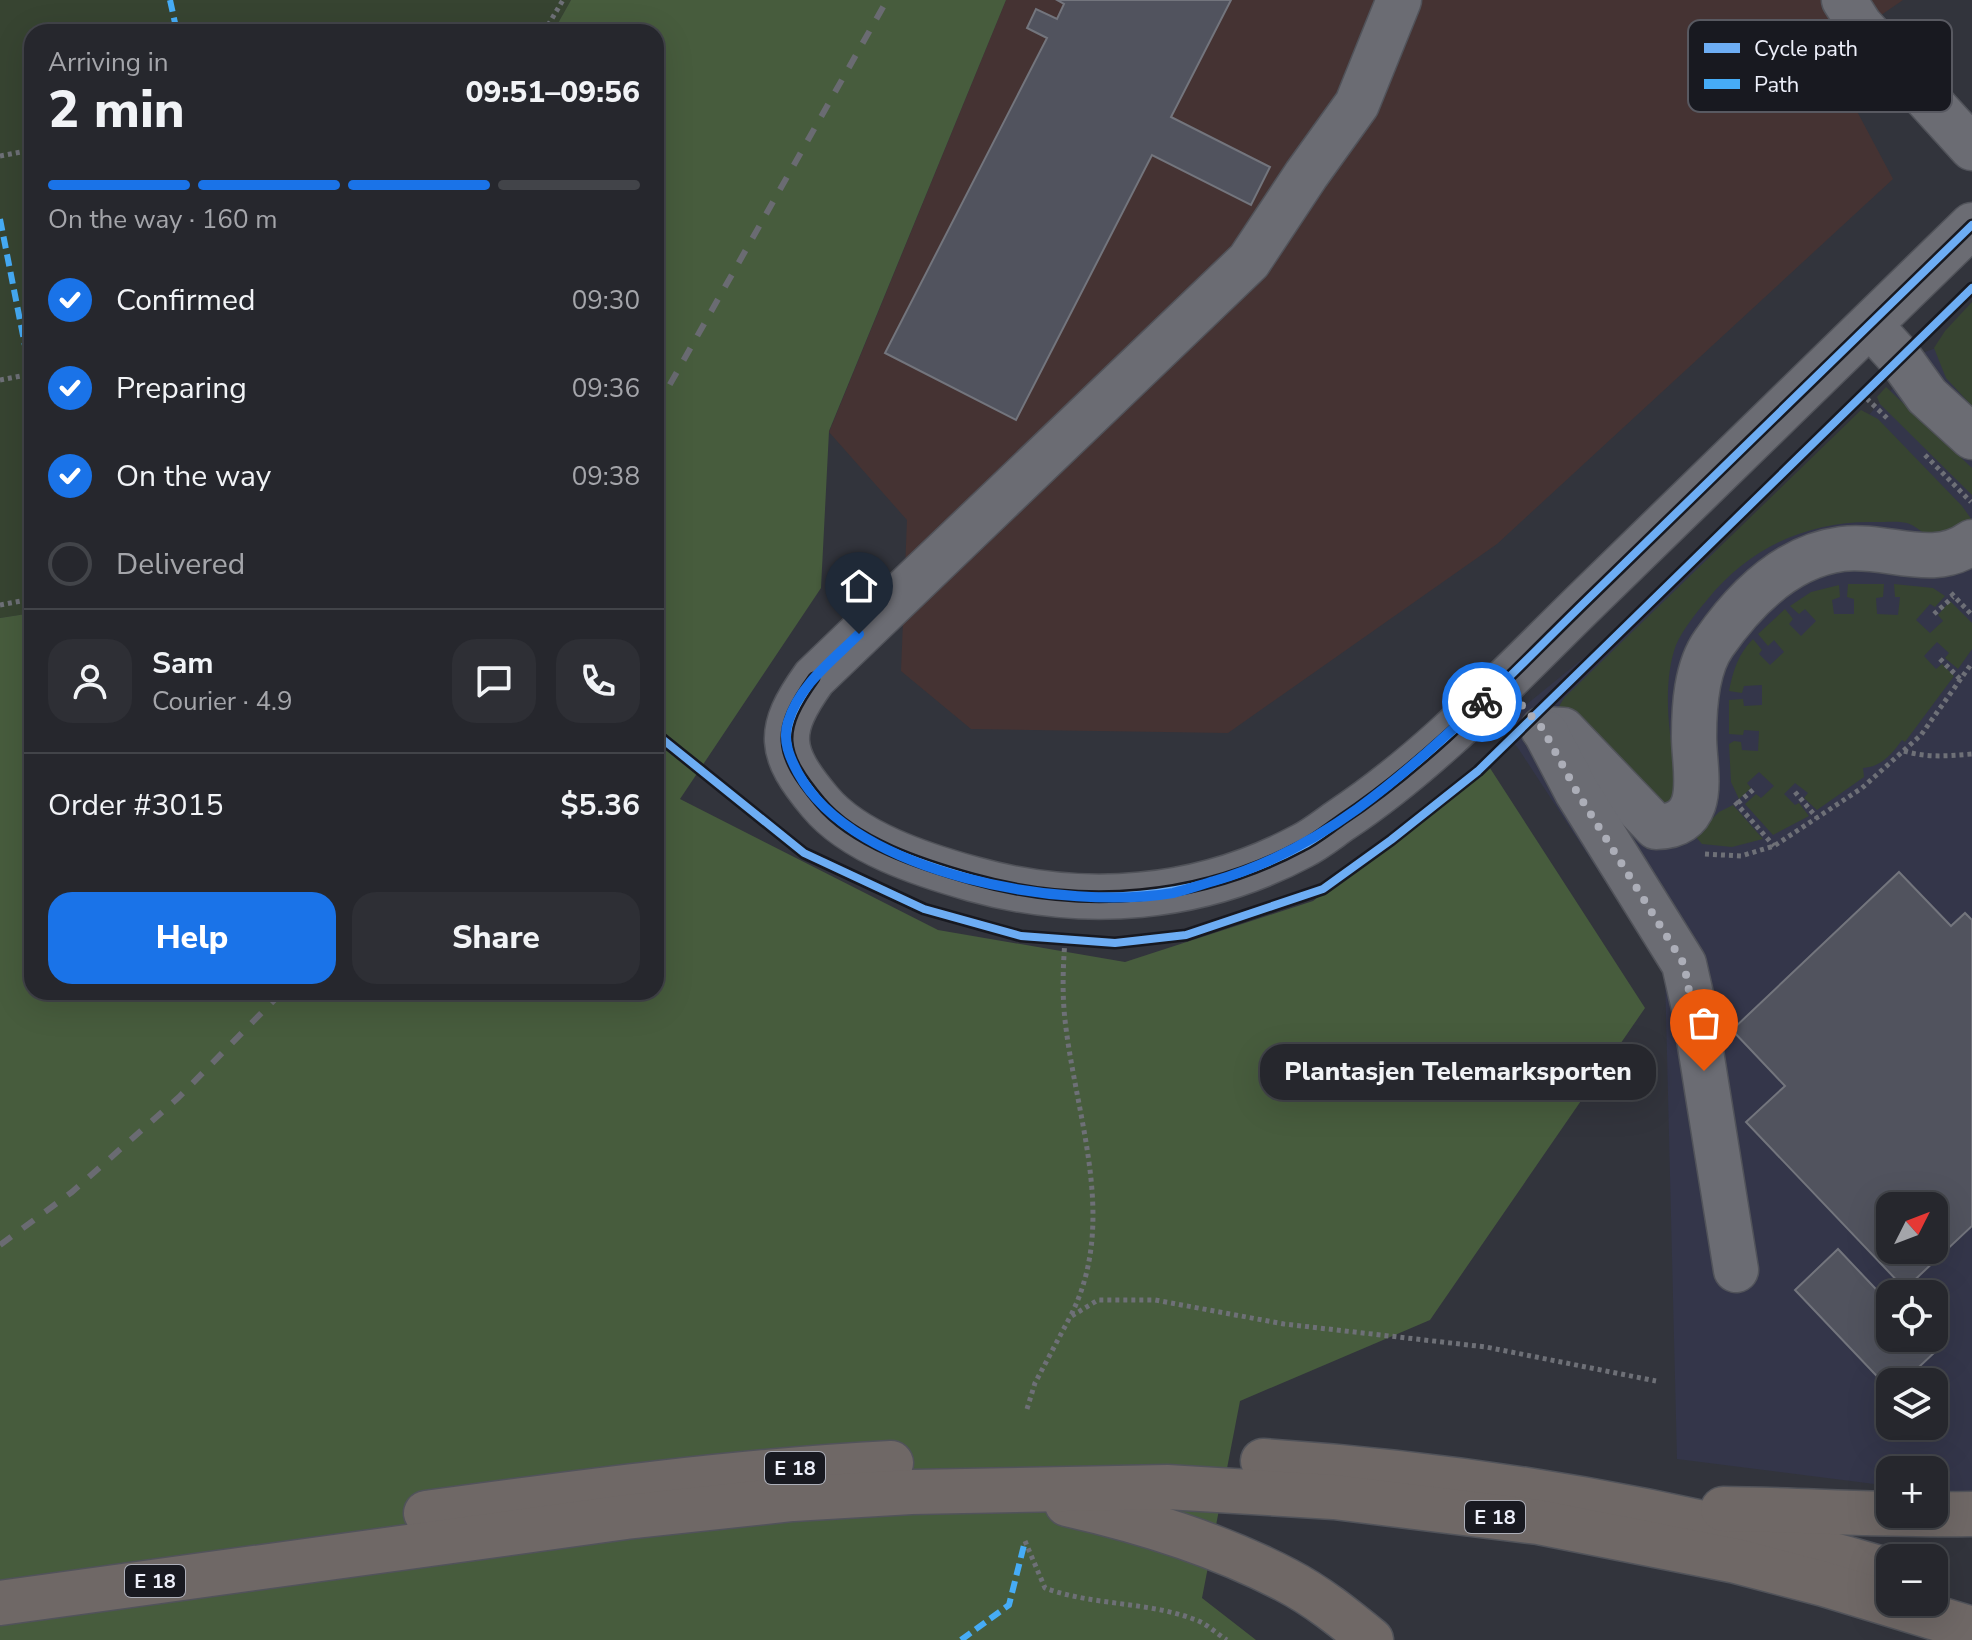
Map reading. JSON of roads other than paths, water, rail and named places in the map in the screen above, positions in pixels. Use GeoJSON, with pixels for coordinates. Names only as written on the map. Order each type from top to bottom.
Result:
{"type":"FeatureCollection","features":[{"type":"Feature","properties":{"kind":"highway","name":"E 18"},"geometry":{"type":"LineString","coordinates":[[0,1572],[614,1487],[792,1468],[905,1462],[1169,1457],[1331,1465],[1639,1507],[1741,1530],[1876,1567]]}},
{"type":"Feature","properties":{"kind":"highway","name":"E 18"},"geometry":{"type":"LineString","coordinates":[[0,1603],[626,1517],[793,1499],[911,1492],[1167,1487],[1334,1497],[1538,1522],[1736,1561],[1870,1597],[1972,1629]]}},
{"type":"Feature","properties":{"kind":"highway","name":"E 18"},"geometry":{"type":"LineString","coordinates":[[1006,1489],[1167,1530],[1231,1554],[1288,1581],[1333,1609],[1371,1640]]}},
{"type":"Feature","properties":{"kind":"highway","name":"E 18"},"geometry":{"type":"LineString","coordinates":[[1639,1507],[1808,1510],[1900,1516],[1972,1514]]}},
{"type":"Feature","properties":{"kind":"highway"},"geometry":{"type":"LineString","coordinates":[[1948,1590],[1972,1598]]}},
{"type":"Feature","properties":{"kind":"street"},"geometry":{"type":"LineString","coordinates":[[1399,0],[1357,104],[1249,261],[814,678],[796,703],[786,725],[787,753],[804,784],[829,814],[879,845],[939,870],[1004,888],[1073,897],[1174,893],[1234,875],[1302,846],[1364,805],[1419,761],[1972,225]]}},
{"type":"Feature","properties":{"kind":"street"},"geometry":{"type":"LineString","coordinates":[[1844,0],[1857,20]]}},
{"type":"Feature","properties":{"kind":"street"},"geometry":{"type":"LineString","coordinates":[[1939,112],[1972,148]]}},
{"type":"Feature","properties":{"kind":"street"},"geometry":{"type":"LineString","coordinates":[[1870,325],[1899,357],[1927,396],[1972,437]]}},
{"type":"Feature","properties":{"kind":"street"},"geometry":{"type":"LineString","coordinates":[[1543,729],[1563,730],[1656,827],[1669,826],[1683,818],[1693,805],[1698,789],[1694,738],[1698,685],[1710,648],[1732,616],[1761,588],[1797,563],[1842,549],[1934,557],[1960,550],[1972,542]]}},
{"type":"Feature","properties":{"kind":"street"},"geometry":{"type":"LineString","coordinates":[[1502,683],[1543,729],[1577,792],[1684,964],[1694,1008],[1736,1270]]}},
{"type":"Feature","properties":{"kind":"railway"},"geometry":{"type":"LineString","coordinates":[[664,395],[887,0]]}},
{"type":"Feature","properties":{"kind":"railway"},"geometry":{"type":"LineString","coordinates":[[0,1245],[72,1192],[179,1097],[274,1000]]}},
{"type":"Feature","properties":{"kind":"place","name":"Plantasjen Telemarksporten"},"geometry":{"type":"Point","coordinates":[1704,1071]}}]}
